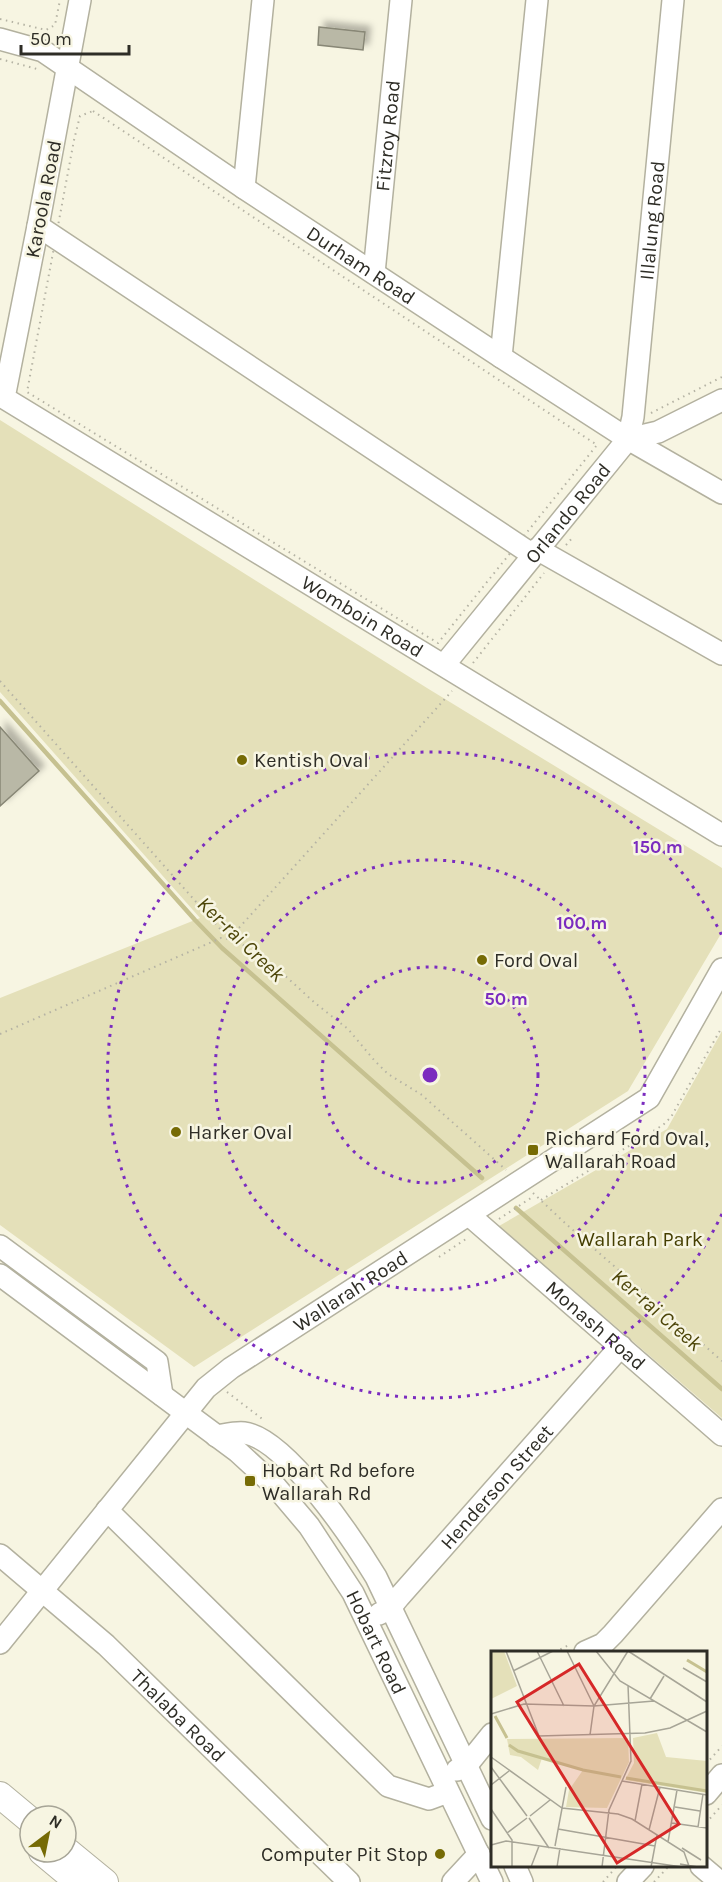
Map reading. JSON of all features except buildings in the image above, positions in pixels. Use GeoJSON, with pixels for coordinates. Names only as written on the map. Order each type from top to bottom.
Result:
{"type":"FeatureCollection","features":[{"type":"Feature","properties":{"kind":"main road"},"geometry":{"type":"LineString","coordinates":[[0,1795],[18,1810]]}},
{"type":"Feature","properties":{"kind":"main road"},"geometry":{"type":"LineString","coordinates":[[0,1817],[18,1832]]}},
{"type":"Feature","properties":{"kind":"main road"},"geometry":{"type":"LineString","coordinates":[[78,1860],[105,1882]]}},
{"type":"Feature","properties":{"kind":"main road"},"geometry":{"type":"LineString","coordinates":[[56,1864],[78,1882]]}},
{"type":"Feature","properties":{"kind":"street","name":"Karoola Road"},"geometry":{"type":"LineString","coordinates":[[4,398],[80,0]]}},
{"type":"Feature","properties":{"kind":"street"},"geometry":{"type":"LineString","coordinates":[[244,188],[262,0]]}},
{"type":"Feature","properties":{"kind":"street","name":"Fitzroy Road"},"geometry":{"type":"LineString","coordinates":[[374,273],[401,0]]}},
{"type":"Feature","properties":{"kind":"street"},"geometry":{"type":"LineString","coordinates":[[501,357],[537,0]]}},
{"type":"Feature","properties":{"kind":"street","name":"Illalung Road"},"geometry":{"type":"LineString","coordinates":[[628,439],[633,417],[673,0]]}},
{"type":"Feature","properties":{"kind":"street","name":"Durham Road"},"geometry":{"type":"LineString","coordinates":[[0,39],[43,51],[244,188],[501,357],[628,439],[722,493]]}},
{"type":"Feature","properties":{"kind":"street"},"geometry":{"type":"LineString","coordinates":[[38,226],[542,554],[722,654]]}},
{"type":"Feature","properties":{"kind":"street","name":"Womboin Road"},"geometry":{"type":"LineString","coordinates":[[4,398],[444,665],[472,673],[722,835]]}},
{"type":"Feature","properties":{"kind":"street"},"geometry":{"type":"LineString","coordinates":[[628,439],[657,432],[722,400]]}},
{"type":"Feature","properties":{"kind":"street","name":"Orlando Road"},"geometry":{"type":"LineString","coordinates":[[444,665],[542,554],[628,439]]}},
{"type":"Feature","properties":{"kind":"street","name":"Wallarah Road"},"geometry":{"type":"LineString","coordinates":[[0,1643],[206,1388],[224,1374],[469,1215],[528,1188],[649,1098],[722,969]]}},
{"type":"Feature","properties":{"kind":"street","name":"Monash Road"},"geometry":{"type":"LineString","coordinates":[[469,1215],[722,1434]]}},
{"type":"Feature","properties":{"kind":"street"},"geometry":{"type":"LineString","coordinates":[[0,1246],[157,1362],[162,1395]]}},
{"type":"Feature","properties":{"kind":"street","name":"Hobart Road"},"geometry":{"type":"LineString","coordinates":[[0,1275],[185,1412],[259,1470],[303,1519],[337,1567],[367,1621],[492,1882]]}},
{"type":"Feature","properties":{"kind":"street","name":"Henderson Street"},"geometry":{"type":"LineString","coordinates":[[367,1621],[390,1608],[621,1346]]}},
{"type":"Feature","properties":{"kind":"street","name":"Hobart Road"},"geometry":{"type":"LineString","coordinates":[[216,1436],[244,1433],[279,1451],[354,1541],[376,1577],[491,1817]]}},
{"type":"Feature","properties":{"kind":"street"},"geometry":{"type":"LineString","coordinates":[[589,1651],[603,1644],[614,1634],[722,1509]]}},
{"type":"Feature","properties":{"kind":"street"},"geometry":{"type":"LineString","coordinates":[[107,1510],[388,1786],[429,1799],[467,1765],[491,1735]]}},
{"type":"Feature","properties":{"kind":"street","name":"Thalaba Road"},"geometry":{"type":"LineString","coordinates":[[0,1555],[106,1645],[349,1882]]}},
{"type":"Feature","properties":{"kind":"street"},"geometry":{"type":"LineString","coordinates":[[707,1792],[722,1775]]}},
{"type":"Feature","properties":{"kind":"street"},"geometry":{"type":"LineString","coordinates":[[453,1882],[479,1854]]}},
{"type":"Feature","properties":{"kind":"street"},"geometry":{"type":"LineString","coordinates":[[515,1867],[522,1882]]}},
{"type":"Feature","properties":{"kind":"street"},"geometry":{"type":"LineString","coordinates":[[628,1882],[642,1867]]}},
{"type":"Feature","properties":{"kind":"street"},"geometry":{"type":"LineString","coordinates":[[702,1867],[720,1882]]}},
{"type":"Feature","properties":{"kind":"path"},"geometry":{"type":"LineString","coordinates":[[0,18],[46,30],[56,25],[60,0]]}},
{"type":"Feature","properties":{"kind":"path"},"geometry":{"type":"LineString","coordinates":[[0,60],[40,70]]}},
{"type":"Feature","properties":{"kind":"path"},"geometry":{"type":"LineString","coordinates":[[648,415],[722,377]]}},
{"type":"Feature","properties":{"kind":"path"},"geometry":{"type":"LineString","coordinates":[[229,939],[472,673],[472,664],[542,554],[575,534]]}},
{"type":"Feature","properties":{"kind":"path"},"geometry":{"type":"LineString","coordinates":[[0,681],[229,939]]}},
{"type":"Feature","properties":{"kind":"path"},"geometry":{"type":"LineString","coordinates":[[0,1034],[221,938],[229,939],[259,952],[315,1003],[348,1029],[388,1074],[434,1105],[573,1231],[722,1361]]}},
{"type":"Feature","properties":{"kind":"path"},"geometry":{"type":"LineString","coordinates":[[541,1200],[663,1125],[671,1117],[722,1027]]}},
{"type":"Feature","properties":{"kind":"path"},"geometry":{"type":"LineString","coordinates":[[497,1221],[522,1204],[528,1188]]}},
{"type":"Feature","properties":{"kind":"path"},"geometry":{"type":"LineString","coordinates":[[707,1762],[722,1746]]}},
{"type":"Feature","properties":{"kind":"path"},"geometry":{"type":"LineString","coordinates":[[707,1821],[722,1805]]}},
{"type":"Feature","properties":{"kind":"path"},"geometry":{"type":"LineString","coordinates":[[603,1882],[616,1867]]}},
{"type":"Feature","properties":{"kind":"path"},"geometry":{"type":"LineString","coordinates":[[654,1882],[668,1867]]}},
{"type":"Feature","properties":{"kind":"green space"},"geometry":{"type":"Polygon","coordinates":[[[0,420],[427,688],[722,868],[722,932],[628,1091],[194,1367],[0,1225],[0,998],[200,918],[0,692],[0,420]]]}},
{"type":"Feature","properties":{"kind":"green space","name":"Wallarah Park"},"geometry":{"type":"Polygon","coordinates":[[[722,1031],[722,1418],[499,1226],[667,1129],[722,1031]]]}},
{"type":"Feature","properties":{"kind":"waterway","name":"Ker-rai Creek"},"geometry":{"type":"LineString","coordinates":[[0,701],[222,948],[482,1178]]}},
{"type":"Feature","properties":{"kind":"waterway","name":"Ker-rai Creek"},"geometry":{"type":"LineString","coordinates":[[516,1208],[722,1389]]}},
{"type":"Feature","properties":{"kind":"place","name":"Kentish Oval"},"geometry":{"type":"Point","coordinates":[242,760]}},
{"type":"Feature","properties":{"kind":"place","name":"Ford Oval"},"geometry":{"type":"Point","coordinates":[482,960]}},
{"type":"Feature","properties":{"kind":"place","name":"Harker Oval"},"geometry":{"type":"Point","coordinates":[176,1132]}},
{"type":"Feature","properties":{"kind":"place","name":"Richard Ford Oval, Wallarah Road"},"geometry":{"type":"Point","coordinates":[533,1150]}},
{"type":"Feature","properties":{"kind":"place","name":"Hobart Rd before Wallarah Rd"},"geometry":{"type":"Point","coordinates":[250,1481]}},
{"type":"Feature","properties":{"kind":"place","name":"Computer Pit Stop"},"geometry":{"type":"Point","coordinates":[440,1854]}}]}
